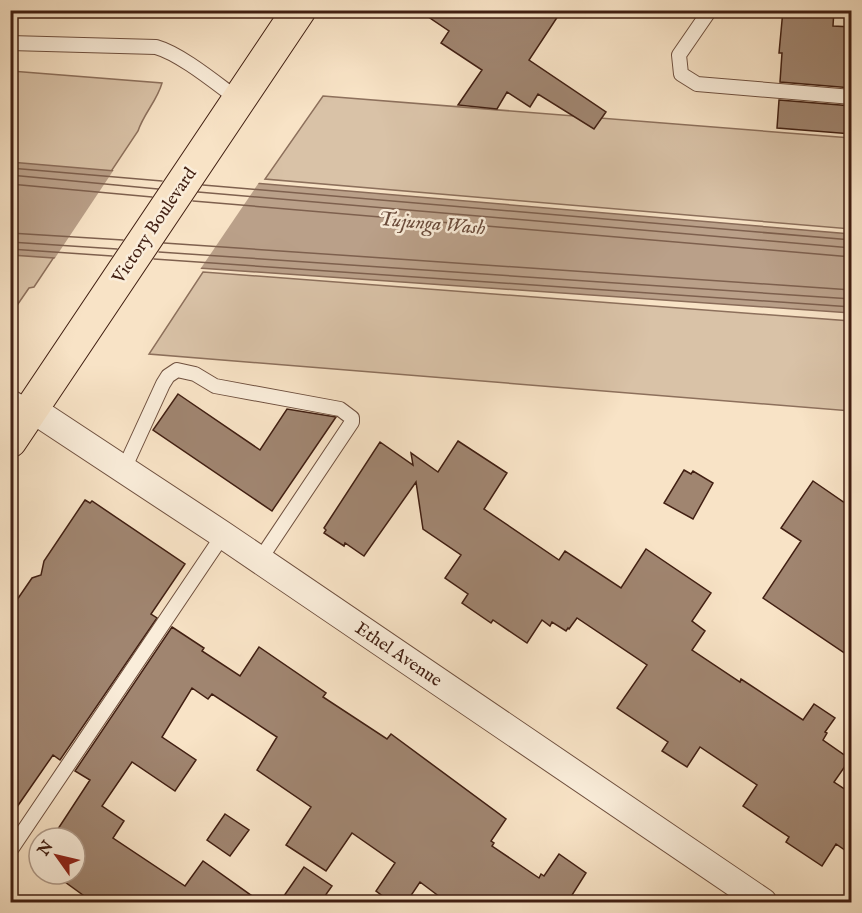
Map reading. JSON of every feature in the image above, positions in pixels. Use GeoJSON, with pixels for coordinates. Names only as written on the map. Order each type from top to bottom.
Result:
{"type":"FeatureCollection","features":[{"type":"Feature","properties":{"kind":"main road","name":"Victory Boulevard"},"geometry":{"type":"LineString","coordinates":[[10,441],[21,403],[95,316],[299,10]]}},
{"type":"Feature","properties":{"kind":"street","name":"Ethel Avenue"},"geometry":{"type":"LineString","coordinates":[[21,403],[222,536],[763,903]]}},
{"type":"Feature","properties":{"kind":"lane"},"geometry":{"type":"LineString","coordinates":[[710,10],[679,55],[681,74],[697,84],[852,97]]}},
{"type":"Feature","properties":{"kind":"lane"},"geometry":{"type":"LineString","coordinates":[[10,43],[156,47],[179,59],[239,100]]}},
{"type":"Feature","properties":{"kind":"lane"},"geometry":{"type":"LineString","coordinates":[[124,470],[163,384],[168,376],[177,370],[195,374],[215,386],[340,409],[352,418],[351,422],[259,561]]}},
{"type":"Feature","properties":{"kind":"lane"},"geometry":{"type":"LineString","coordinates":[[10,851],[222,536]]}},
{"type":"Feature","properties":{"kind":"shaded area"},"geometry":{"type":"Polygon","coordinates":[[[11,71],[162,83],[138,131],[34,287],[29,288],[11,314],[11,71]]]}},
{"type":"Feature","properties":{"kind":"shaded area"},"geometry":{"type":"Polygon","coordinates":[[[323,96],[851,138],[851,229],[265,179],[323,96]]]}},
{"type":"Feature","properties":{"kind":"shaded area"},"geometry":{"type":"Polygon","coordinates":[[[203,272],[851,321],[851,411],[149,354],[203,272]]]}},
{"type":"Feature","properties":{"kind":"water","name":"Tujunga Wash"},"geometry":{"type":"Polygon","coordinates":[[[10,162],[851,234],[851,313],[11,255],[10,162]]]}},
{"type":"Feature","properties":{"kind":"pier"},"geometry":{"type":"Polygon","coordinates":[[[115,168],[260,181],[199,271],[53,261],[115,168]]]}},
{"type":"Feature","properties":{"kind":"building"},"geometry":{"type":"Polygon","coordinates":[[[418,10],[562,10],[529,60],[606,112],[594,129],[538,94],[530,107],[507,92],[497,109],[458,105],[482,70],[441,43],[449,31],[418,10]]]}},
{"type":"Feature","properties":{"kind":"building"},"geometry":{"type":"Polygon","coordinates":[[[783,10],[834,10],[833,26],[852,27],[852,88],[780,82],[782,53],[779,53],[783,10]]]}},
{"type":"Feature","properties":{"kind":"building"},"geometry":{"type":"Polygon","coordinates":[[[779,100],[852,106],[852,134],[777,128],[779,100]]]}},
{"type":"Feature","properties":{"kind":"building"},"geometry":{"type":"Polygon","coordinates":[[[178,394],[260,450],[287,409],[336,417],[272,511],[153,430],[178,394]]]}},
{"type":"Feature","properties":{"kind":"building"},"geometry":{"type":"Polygon","coordinates":[[[458,441],[507,473],[484,509],[559,560],[565,551],[621,588],[646,549],[711,593],[692,621],[705,631],[692,650],[803,720],[814,704],[835,718],[825,732],[827,733],[823,740],[850,759],[834,782],[852,794],[852,855],[836,844],[822,866],[786,842],[789,837],[743,806],[757,785],[700,747],[687,767],[662,751],[668,742],[617,708],[647,665],[577,618],[566,631],[552,622],[550,626],[542,620],[527,643],[493,620],[491,623],[462,603],[468,594],[445,578],[461,555],[423,529],[416,482],[364,556],[324,533],[326,530],[324,528],[380,442],[413,465],[411,453],[438,472],[458,441]]]}},
{"type":"Feature","properties":{"kind":"building"},"geometry":{"type":"Polygon","coordinates":[[[684,470],[691,474],[693,471],[713,483],[693,519],[664,503],[684,470]]]}},
{"type":"Feature","properties":{"kind":"building"},"geometry":{"type":"Polygon","coordinates":[[[813,481],[852,508],[852,658],[763,598],[801,541],[781,528],[813,481]]]}},
{"type":"Feature","properties":{"kind":"building"},"geometry":{"type":"Polygon","coordinates":[[[85,500],[90,503],[92,501],[185,564],[151,614],[157,618],[60,760],[53,755],[10,817],[10,610],[32,578],[41,575],[44,561],[85,500]]]}},
{"type":"Feature","properties":{"kind":"building"},"geometry":{"type":"Polygon","coordinates":[[[172,627],[204,648],[202,651],[240,676],[259,647],[326,693],[323,697],[387,739],[391,734],[506,819],[491,841],[494,843],[492,846],[539,878],[541,874],[544,876],[559,854],[586,873],[572,895],[583,903],[448,903],[420,882],[406,903],[392,903],[376,891],[395,863],[352,833],[326,871],[286,845],[311,807],[257,770],[277,737],[212,694],[208,699],[192,688],[162,737],[196,760],[175,791],[132,762],[102,806],[124,821],[113,838],[185,886],[203,861],[262,903],[94,903],[71,886],[87,886],[87,826],[60,826],[90,780],[75,771],[172,627]]]}},
{"type":"Feature","properties":{"kind":"building"},"geometry":{"type":"Polygon","coordinates":[[[225,814],[249,830],[230,856],[207,840],[225,814]]]}},
{"type":"Feature","properties":{"kind":"building"},"geometry":{"type":"Polygon","coordinates":[[[304,867],[332,886],[320,903],[279,903],[304,867]]]}}]}
